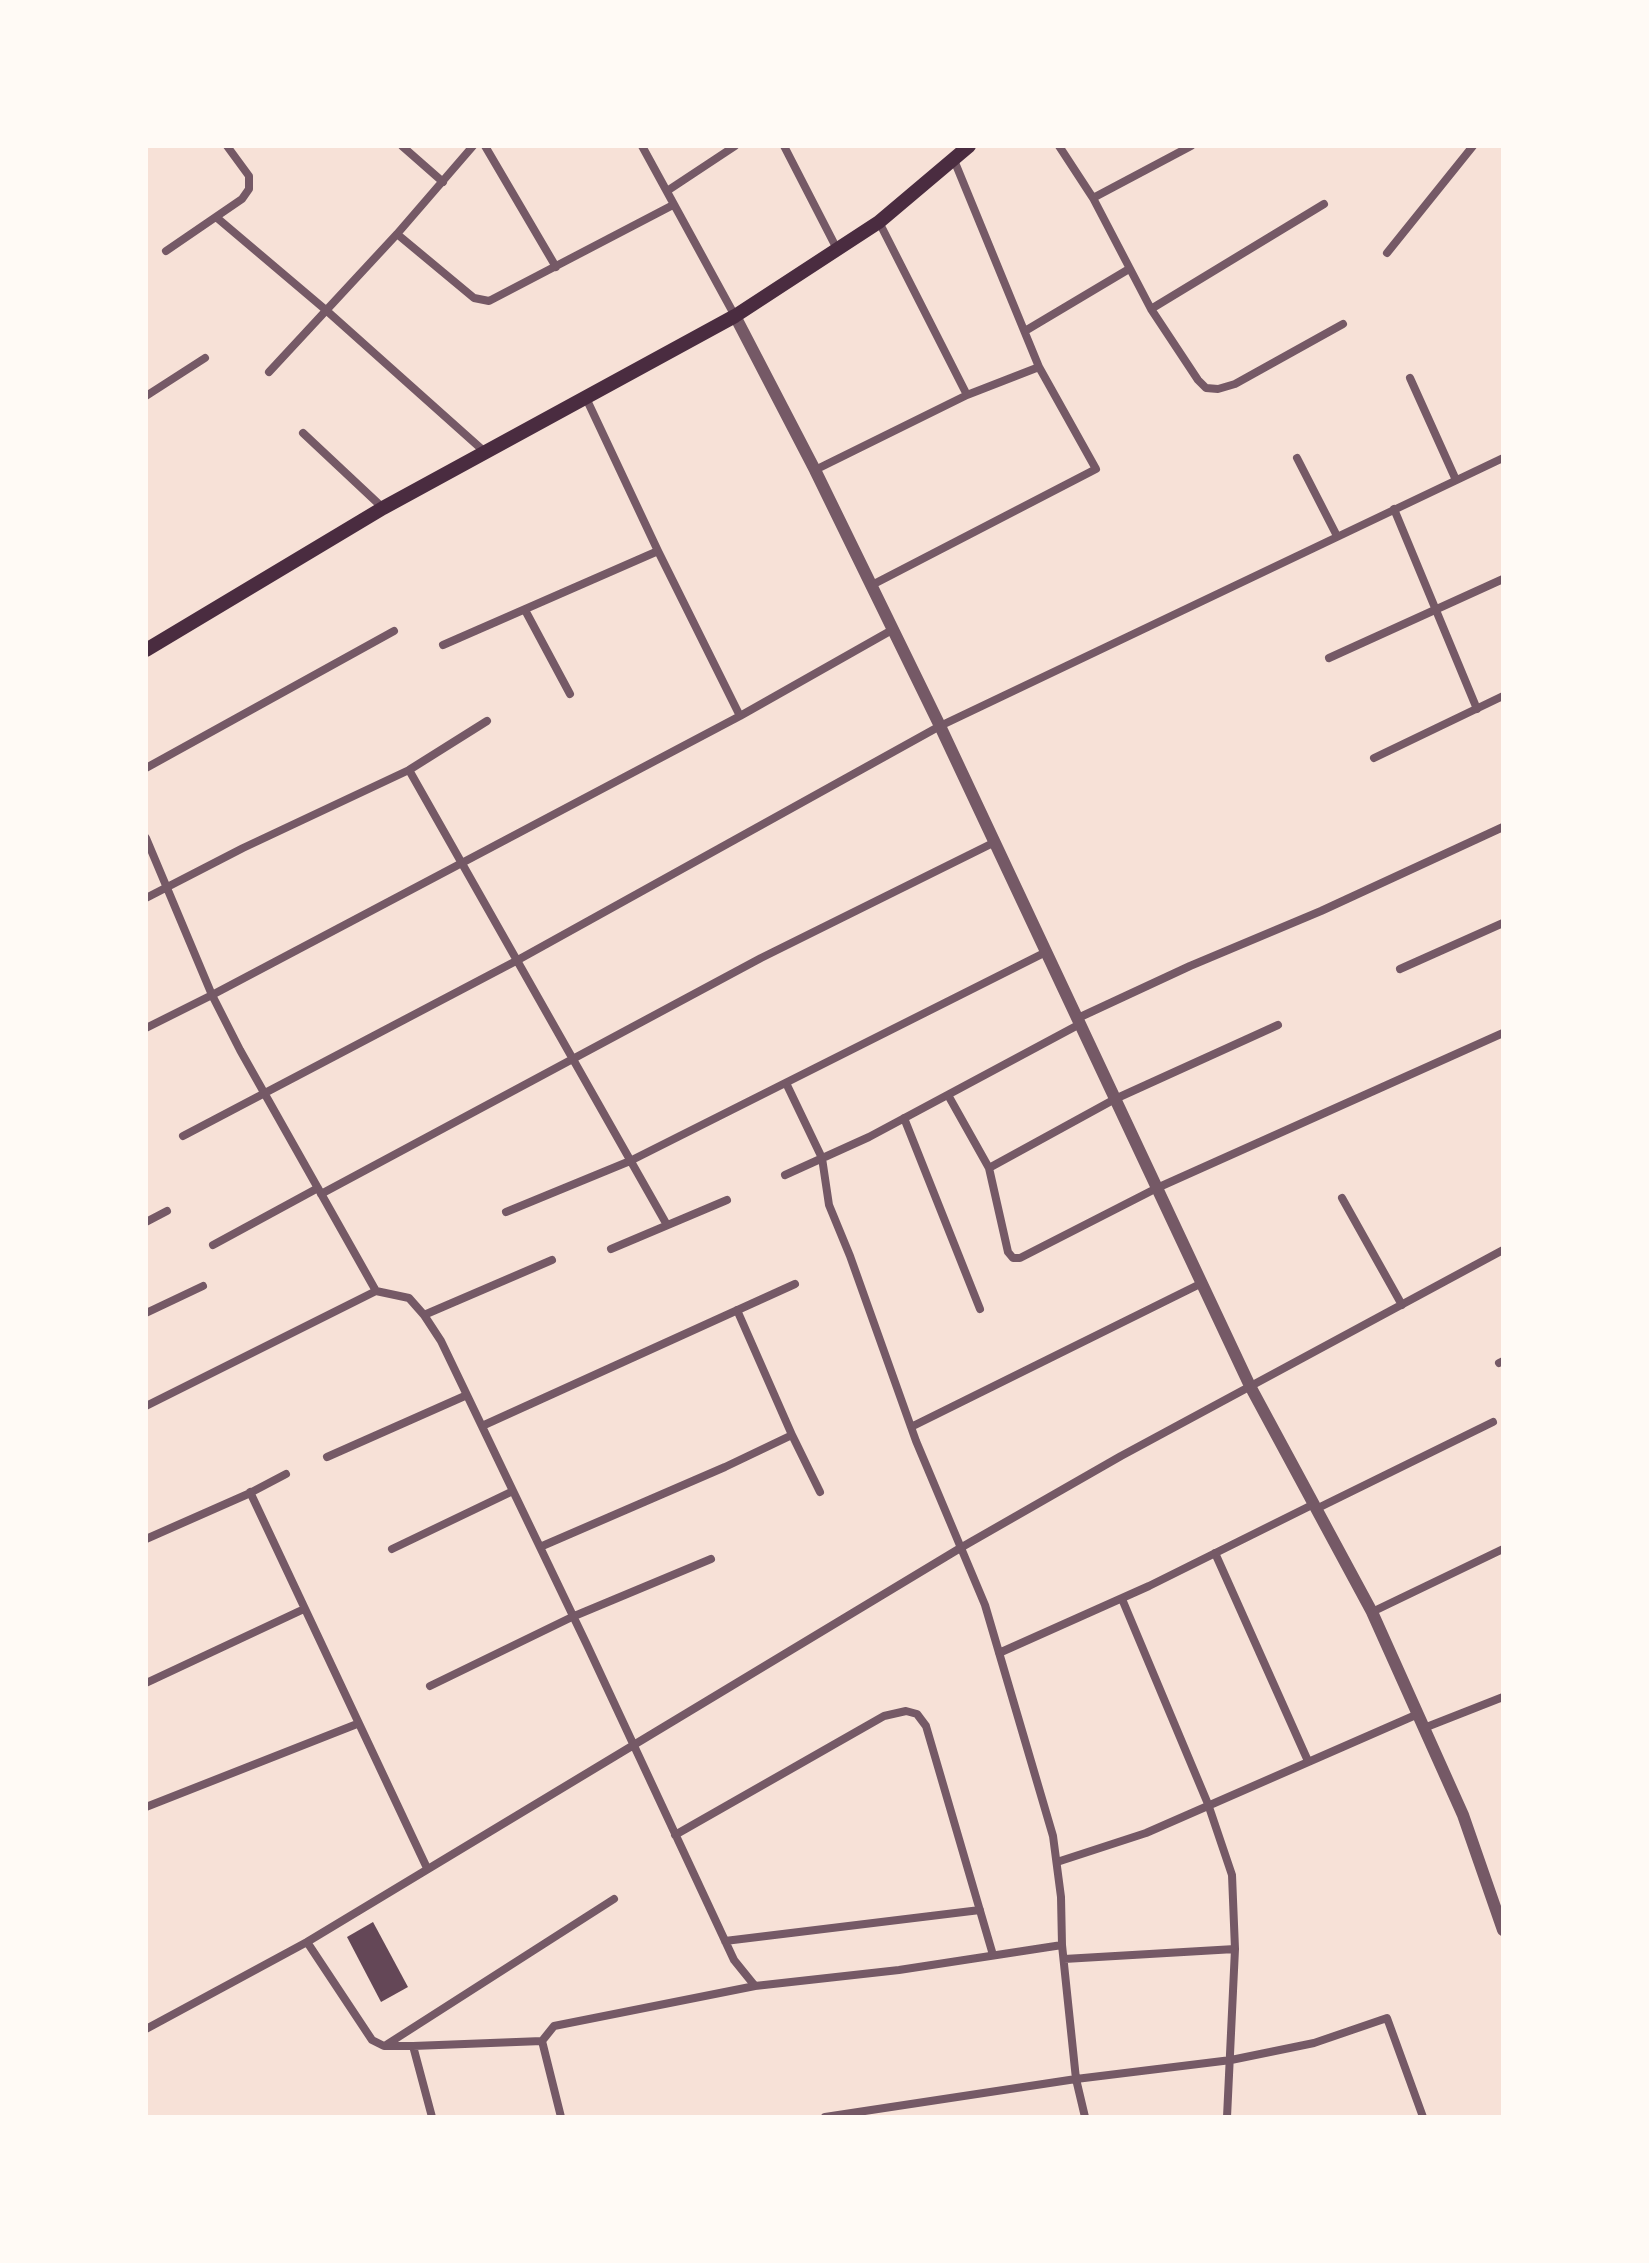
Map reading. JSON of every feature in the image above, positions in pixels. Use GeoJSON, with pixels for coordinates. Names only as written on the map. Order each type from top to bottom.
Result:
{"type":"FeatureCollection","features":[{"type":"Feature","properties":{"kind":"main road"},"geometry":{"type":"LineString","coordinates":[[146,650],[383,508],[735,316],[879,222],[969,146]]}},
{"type":"Feature","properties":{"kind":"street"},"geometry":{"type":"LineString","coordinates":[[166,251],[242,199],[249,189],[249,176],[227,146]]}},
{"type":"Feature","properties":{"kind":"street"},"geometry":{"type":"LineString","coordinates":[[402,146],[443,182]]}},
{"type":"Feature","properties":{"kind":"street"},"geometry":{"type":"LineString","coordinates":[[269,372],[397,234],[473,146]]}},
{"type":"Feature","properties":{"kind":"street"},"geometry":{"type":"LineString","coordinates":[[485,146],[556,267]]}},
{"type":"Feature","properties":{"kind":"street"},"geometry":{"type":"LineString","coordinates":[[642,146],[815,470],[940,726],[1250,1386],[1372,1612],[1463,1815],[1503,1930]]}},
{"type":"Feature","properties":{"kind":"street"},"geometry":{"type":"LineString","coordinates":[[667,191],[735,146]]}},
{"type":"Feature","properties":{"kind":"street"},"geometry":{"type":"LineString","coordinates":[[784,146],[837,249]]}},
{"type":"Feature","properties":{"kind":"street"},"geometry":{"type":"LineString","coordinates":[[1059,146],[1093,198],[1151,309],[1206,388],[1218,389],[1235,384],[1343,324]]}},
{"type":"Feature","properties":{"kind":"street"},"geometry":{"type":"LineString","coordinates":[[1093,198],[1191,146]]}},
{"type":"Feature","properties":{"kind":"street"},"geometry":{"type":"LineString","coordinates":[[1387,253],[1473,146]]}},
{"type":"Feature","properties":{"kind":"street"},"geometry":{"type":"LineString","coordinates":[[870,586],[1096,469],[1039,367],[954,160]]}},
{"type":"Feature","properties":{"kind":"street"},"geometry":{"type":"LineString","coordinates":[[1151,309],[1324,204]]}},
{"type":"Feature","properties":{"kind":"street"},"geometry":{"type":"LineString","coordinates":[[397,234],[481,301],[499,298],[673,205]]}},
{"type":"Feature","properties":{"kind":"street"},"geometry":{"type":"LineString","coordinates":[[216,217],[486,453]]}},
{"type":"Feature","properties":{"kind":"street"},"geometry":{"type":"LineString","coordinates":[[879,222],[967,395]]}},
{"type":"Feature","properties":{"kind":"street"},"geometry":{"type":"LineString","coordinates":[[1025,331],[1129,269]]}},
{"type":"Feature","properties":{"kind":"street"},"geometry":{"type":"LineString","coordinates":[[146,396],[205,358]]}},
{"type":"Feature","properties":{"kind":"street"},"geometry":{"type":"LineString","coordinates":[[815,470],[967,395],[1039,367]]}},
{"type":"Feature","properties":{"kind":"street"},"geometry":{"type":"LineString","coordinates":[[1410,378],[1456,480]]}},
{"type":"Feature","properties":{"kind":"street"},"geometry":{"type":"LineString","coordinates":[[586,398],[740,716]]}},
{"type":"Feature","properties":{"kind":"street"},"geometry":{"type":"LineString","coordinates":[[303,433],[383,508]]}},
{"type":"Feature","properties":{"kind":"street"},"geometry":{"type":"LineString","coordinates":[[1297,458],[1337,536]]}},
{"type":"Feature","properties":{"kind":"street"},"geometry":{"type":"LineString","coordinates":[[183,1136],[516,961],[940,726],[1503,458]]}},
{"type":"Feature","properties":{"kind":"street"},"geometry":{"type":"LineString","coordinates":[[1394,509],[1477,709]]}},
{"type":"Feature","properties":{"kind":"street"},"geometry":{"type":"LineString","coordinates":[[443,645],[658,551]]}},
{"type":"Feature","properties":{"kind":"street"},"geometry":{"type":"LineString","coordinates":[[1329,658],[1503,579]]}},
{"type":"Feature","properties":{"kind":"street"},"geometry":{"type":"LineString","coordinates":[[525,610],[570,694]]}},
{"type":"Feature","properties":{"kind":"street"},"geometry":{"type":"LineString","coordinates":[[146,1028],[740,716],[892,630]]}},
{"type":"Feature","properties":{"kind":"street"},"geometry":{"type":"LineString","coordinates":[[146,768],[394,631]]}},
{"type":"Feature","properties":{"kind":"street"},"geometry":{"type":"LineString","coordinates":[[1374,758],[1503,696]]}},
{"type":"Feature","properties":{"kind":"street"},"geometry":{"type":"LineString","coordinates":[[146,898],[243,848],[409,770],[487,721]]}},
{"type":"Feature","properties":{"kind":"street"},"geometry":{"type":"LineString","coordinates":[[409,770],[667,1225]]}},
{"type":"Feature","properties":{"kind":"street"},"geometry":{"type":"LineString","coordinates":[[785,1175],[904,1118],[1079,1021],[1190,966],[1321,911],[1503,827]]}},
{"type":"Feature","properties":{"kind":"street"},"geometry":{"type":"LineString","coordinates":[[146,838],[212,995],[376,1291]]}},
{"type":"Feature","properties":{"kind":"street"},"geometry":{"type":"LineString","coordinates":[[213,1245],[761,958],[995,842]]}},
{"type":"Feature","properties":{"kind":"street"},"geometry":{"type":"LineString","coordinates":[[1400,969],[1503,923]]}},
{"type":"Feature","properties":{"kind":"street"},"geometry":{"type":"LineString","coordinates":[[506,1212],[630,1161],[1046,952]]}},
{"type":"Feature","properties":{"kind":"street"},"geometry":{"type":"LineString","coordinates":[[989,1168],[1115,1099],[1278,1025]]}},
{"type":"Feature","properties":{"kind":"street"},"geometry":{"type":"LineString","coordinates":[[948,1095],[989,1168],[1008,1252],[1013,1258],[1020,1258],[1157,1188],[1503,1033]]}},
{"type":"Feature","properties":{"kind":"street"},"geometry":{"type":"LineString","coordinates":[[786,1083],[822,1158],[829,1205],[911,1427],[985,1605],[1053,1836],[1076,2079],[1085,2117]]}},
{"type":"Feature","properties":{"kind":"street"},"geometry":{"type":"LineString","coordinates":[[904,1118],[980,1309]]}},
{"type":"Feature","properties":{"kind":"street"},"geometry":{"type":"LineString","coordinates":[[1342,1198],[1402,1305]]}},
{"type":"Feature","properties":{"kind":"street"},"geometry":{"type":"LineString","coordinates":[[611,1249],[727,1200]]}},
{"type":"Feature","properties":{"kind":"street"},"geometry":{"type":"LineString","coordinates":[[146,1222],[167,1211]]}},
{"type":"Feature","properties":{"kind":"street"},"geometry":{"type":"LineString","coordinates":[[146,2029],[307,1942],[962,1547],[1250,1386],[1503,1250]]}},
{"type":"Feature","properties":{"kind":"street"},"geometry":{"type":"LineString","coordinates":[[424,1315],[552,1260]]}},
{"type":"Feature","properties":{"kind":"street"},"geometry":{"type":"LineString","coordinates":[[911,1427],[1202,1283]]}},
{"type":"Feature","properties":{"kind":"street"},"geometry":{"type":"LineString","coordinates":[[482,1426],[795,1284]]}},
{"type":"Feature","properties":{"kind":"street"},"geometry":{"type":"LineString","coordinates":[[146,1313],[203,1286]]}},
{"type":"Feature","properties":{"kind":"street"},"geometry":{"type":"LineString","coordinates":[[146,1406],[376,1291],[409,1298],[441,1341],[734,1960],[755,1986]]}},
{"type":"Feature","properties":{"kind":"street"},"geometry":{"type":"LineString","coordinates":[[737,1310],[820,1492]]}},
{"type":"Feature","properties":{"kind":"street"},"geometry":{"type":"LineString","coordinates":[[327,1457],[467,1395]]}},
{"type":"Feature","properties":{"kind":"street"},"geometry":{"type":"LineString","coordinates":[[999,1653],[1122,1599],[1493,1422]]}},
{"type":"Feature","properties":{"kind":"street"},"geometry":{"type":"LineString","coordinates":[[540,1547],[792,1435]]}},
{"type":"Feature","properties":{"kind":"street"},"geometry":{"type":"LineString","coordinates":[[146,1539],[286,1474]]}},
{"type":"Feature","properties":{"kind":"street"},"geometry":{"type":"LineString","coordinates":[[392,1549],[513,1491]]}},
{"type":"Feature","properties":{"kind":"street"},"geometry":{"type":"LineString","coordinates":[[250,1492],[427,1868]]}},
{"type":"Feature","properties":{"kind":"street"},"geometry":{"type":"LineString","coordinates":[[1372,1612],[1503,1549]]}},
{"type":"Feature","properties":{"kind":"street"},"geometry":{"type":"LineString","coordinates":[[1215,1553],[1308,1761]]}},
{"type":"Feature","properties":{"kind":"street"},"geometry":{"type":"LineString","coordinates":[[430,1686],[572,1617],[711,1559]]}},
{"type":"Feature","properties":{"kind":"street"},"geometry":{"type":"LineString","coordinates":[[1122,1599],[1208,1804],[1232,1875],[1235,1949],[1227,2117]]}},
{"type":"Feature","properties":{"kind":"street"},"geometry":{"type":"LineString","coordinates":[[146,1683],[304,1609]]}},
{"type":"Feature","properties":{"kind":"street"},"geometry":{"type":"LineString","coordinates":[[1424,1728],[1503,1697]]}},
{"type":"Feature","properties":{"kind":"street"},"geometry":{"type":"LineString","coordinates":[[675,1835],[884,1716],[906,1711],[917,1714],[926,1726],[993,1955]]}},
{"type":"Feature","properties":{"kind":"street"},"geometry":{"type":"LineString","coordinates":[[1057,1862],[1146,1833],[1418,1714]]}},
{"type":"Feature","properties":{"kind":"street"},"geometry":{"type":"LineString","coordinates":[[146,1807],[357,1724]]}},
{"type":"Feature","properties":{"kind":"street"},"geometry":{"type":"LineString","coordinates":[[384,2046],[614,1899]]}},
{"type":"Feature","properties":{"kind":"street"},"geometry":{"type":"LineString","coordinates":[[725,1941],[980,1910]]}},
{"type":"Feature","properties":{"kind":"street"},"geometry":{"type":"LineString","coordinates":[[307,1942],[372,2040],[384,2046],[542,2041],[554,2026],[755,1986],[899,1970],[1062,1945]]}},
{"type":"Feature","properties":{"kind":"street"},"geometry":{"type":"LineString","coordinates":[[1064,1959],[1235,1949]]}},
{"type":"Feature","properties":{"kind":"street"},"geometry":{"type":"LineString","coordinates":[[825,2117],[1076,2079],[1231,2060],[1314,2043],[1387,2018],[1423,2117]]}},
{"type":"Feature","properties":{"kind":"street"},"geometry":{"type":"LineString","coordinates":[[542,2041],[561,2117]]}},
{"type":"Feature","properties":{"kind":"street"},"geometry":{"type":"LineString","coordinates":[[413,2046],[432,2117]]}},
{"type":"Feature","properties":{"kind":"building"},"geometry":{"type":"Polygon","coordinates":[[[373,1922],[408,1987],[381,2002],[347,1937],[373,1922]]]}}]}
